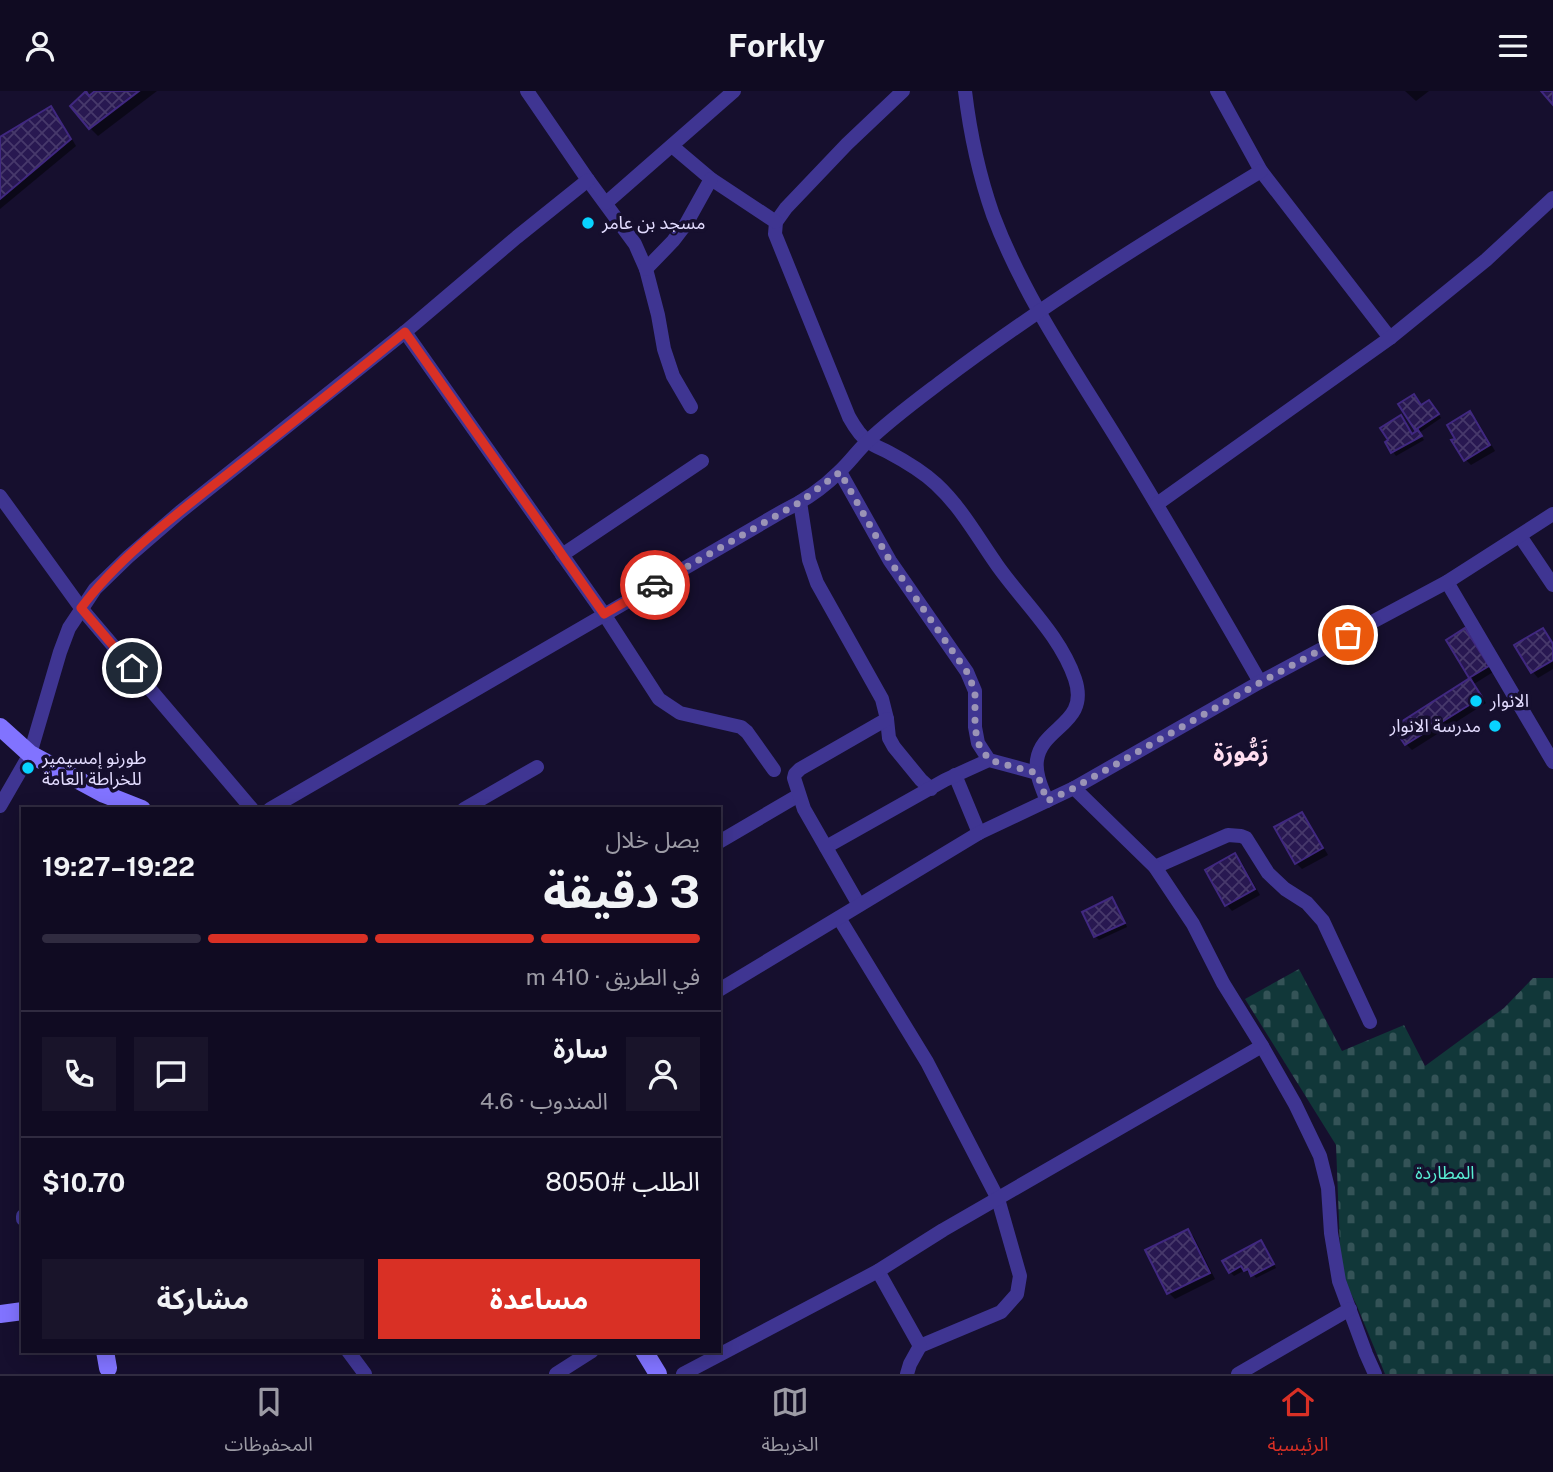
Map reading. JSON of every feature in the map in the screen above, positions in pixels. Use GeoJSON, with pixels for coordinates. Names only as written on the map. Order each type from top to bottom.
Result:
{"type":"FeatureCollection","features":[{"type":"Feature","properties":{"kind":"street"},"geometry":{"type":"LineString","coordinates":[[527,91],[635,244],[646,269],[664,349],[673,376],[691,407]]}},
{"type":"Feature","properties":{"kind":"street"},"geometry":{"type":"LineString","coordinates":[[606,203],[734,91]]}},
{"type":"Feature","properties":{"kind":"street"},"geometry":{"type":"LineString","coordinates":[[903,91],[847,144],[786,208],[776,222],[775,234],[849,417],[867,441],[916,468],[937,485],[1060,647],[1076,680],[1077,707],[1042,747],[1037,759],[1037,773],[1047,801]]}},
{"type":"Feature","properties":{"kind":"street"},"geometry":{"type":"LineString","coordinates":[[964,91],[980,175],[1016,267],[1261,682]]}},
{"type":"Feature","properties":{"kind":"street"},"geometry":{"type":"LineString","coordinates":[[1217,91],[1261,171],[1390,338]]}},
{"type":"Feature","properties":{"kind":"street"},"geometry":{"type":"LineString","coordinates":[[672,146],[711,179],[776,222]]}},
{"type":"Feature","properties":{"kind":"street"},"geometry":{"type":"LineString","coordinates":[[273,807],[800,502],[840,472],[867,441],[942,381],[1039,310],[1145,241],[1261,171]]}},
{"type":"Feature","properties":{"kind":"street"},"geometry":{"type":"LineString","coordinates":[[646,269],[673,241],[711,179]]}},
{"type":"Feature","properties":{"kind":"street"},"geometry":{"type":"LineString","coordinates":[[0,806],[30,754],[69,628],[95,589],[180,512],[405,332],[588,180]]}},
{"type":"Feature","properties":{"kind":"street"},"geometry":{"type":"LineString","coordinates":[[1157,504],[1390,338],[1486,260],[1553,198]]}},
{"type":"Feature","properties":{"kind":"street"},"geometry":{"type":"LineString","coordinates":[[405,332],[604,614],[659,699],[680,713],[741,727],[747,731],[774,770]]}},
{"type":"Feature","properties":{"kind":"street"},"geometry":{"type":"LineString","coordinates":[[562,555],[702,461]]}},
{"type":"Feature","properties":{"kind":"street"},"geometry":{"type":"LineString","coordinates":[[840,472],[890,561],[967,672],[975,691],[978,743],[989,760]]}},
{"type":"Feature","properties":{"kind":"street"},"geometry":{"type":"LineString","coordinates":[[0,496],[81,608],[250,807]]}},
{"type":"Feature","properties":{"kind":"street"},"geometry":{"type":"LineString","coordinates":[[800,502],[809,560],[817,583],[882,699],[889,738],[920,780],[931,789]]}},
{"type":"Feature","properties":{"kind":"street"},"geometry":{"type":"LineString","coordinates":[[721,989],[979,833],[1074,788],[1261,682],[1447,583],[1553,515]]}},
{"type":"Feature","properties":{"kind":"street"},"geometry":{"type":"LineString","coordinates":[[1520,536],[1553,585]]}},
{"type":"Feature","properties":{"kind":"street"},"geometry":{"type":"LineString","coordinates":[[1447,583],[1553,762]]}},
{"type":"Feature","properties":{"kind":"street"},"geometry":{"type":"LineString","coordinates":[[859,905],[804,809],[794,778],[800,769],[887,719]]}},
{"type":"Feature","properties":{"kind":"street"},"geometry":{"type":"LineString","coordinates":[[0,727],[30,754],[104,795],[137,807]]}},
{"type":"Feature","properties":{"kind":"street"},"geometry":{"type":"LineString","coordinates":[[826,848],[955,775],[989,760],[1037,773]]}},
{"type":"Feature","properties":{"kind":"street"},"geometry":{"type":"LineString","coordinates":[[467,807],[537,767]]}},
{"type":"Feature","properties":{"kind":"street"},"geometry":{"type":"LineString","coordinates":[[955,775],[979,833]]}},
{"type":"Feature","properties":{"kind":"street"},"geometry":{"type":"LineString","coordinates":[[1074,788],[1155,867],[1193,924],[1223,983],[1295,1104],[1320,1156],[1328,1188],[1331,1233],[1339,1281],[1375,1374]]}},
{"type":"Feature","properties":{"kind":"street"},"geometry":{"type":"LineString","coordinates":[[721,841],[799,795]]}},
{"type":"Feature","properties":{"kind":"street"},"geometry":{"type":"LineString","coordinates":[[1155,867],[1228,835],[1246,838],[1268,873],[1285,889],[1307,903],[1324,921],[1370,1022]]}},
{"type":"Feature","properties":{"kind":"street"},"geometry":{"type":"LineString","coordinates":[[839,918],[927,1062],[998,1199],[1020,1276],[1017,1294],[1001,1312],[920,1346],[907,1374]]}},
{"type":"Feature","properties":{"kind":"street"},"geometry":{"type":"LineString","coordinates":[[683,1374],[878,1272],[943,1230],[1262,1047]]}},
{"type":"Feature","properties":{"kind":"street"},"geometry":{"type":"LineString","coordinates":[[878,1272],[920,1346]]}},
{"type":"Feature","properties":{"kind":"street"},"geometry":{"type":"LineString","coordinates":[[1238,1374],[1350,1309]]}},
{"type":"Feature","properties":{"kind":"street"},"geometry":{"type":"LineString","coordinates":[[1,1314],[21,1311]]}},
{"type":"Feature","properties":{"kind":"street"},"geometry":{"type":"LineString","coordinates":[[1,1314],[21,1318]]}},
{"type":"Feature","properties":{"kind":"street"},"geometry":{"type":"LineString","coordinates":[[349,1353],[365,1374]]}},
{"type":"Feature","properties":{"kind":"street"},"geometry":{"type":"LineString","coordinates":[[556,1374],[589,1353]]}},
{"type":"Feature","properties":{"kind":"street"},"geometry":{"type":"LineString","coordinates":[[645,1353],[658,1374]]}},
{"type":"Feature","properties":{"kind":"green space","name":"المطاردة"},"geometry":{"type":"Polygon","coordinates":[[[1299,969],[1342,1051],[1404,1025],[1425,1066],[1504,1008],[1533,978],[1553,978],[1553,1374],[1385,1374],[1341,1273],[1336,1145],[1245,999],[1299,969]]]}},
{"type":"Feature","properties":{"kind":"building"},"geometry":{"type":"Polygon","coordinates":[[[86,91],[89,96],[95,91],[139,91],[89,129],[70,106],[86,91]]]}},
{"type":"Feature","properties":{"kind":"building"},"geometry":{"type":"Polygon","coordinates":[[[1541,91],[1553,91],[1553,105],[1541,91]]]}},
{"type":"Feature","properties":{"kind":"building"},"geometry":{"type":"Polygon","coordinates":[[[51,106],[71,139],[0,199],[0,137],[51,106]]]}},
{"type":"Feature","properties":{"kind":"building"},"geometry":{"type":"Polygon","coordinates":[[[1414,394],[1421,405],[1429,400],[1439,414],[1415,430],[1398,404],[1414,394]]]}},
{"type":"Feature","properties":{"kind":"building"},"geometry":{"type":"Polygon","coordinates":[[[1470,411],[1490,445],[1464,461],[1451,440],[1455,439],[1447,425],[1470,411]]]}},
{"type":"Feature","properties":{"kind":"building"},"geometry":{"type":"Polygon","coordinates":[[[1401,415],[1412,434],[1418,430],[1422,436],[1391,453],[1385,442],[1388,440],[1380,428],[1401,415]]]}},
{"type":"Feature","properties":{"kind":"building"},"geometry":{"type":"Polygon","coordinates":[[[1465,628],[1489,666],[1469,678],[1446,640],[1465,628]]]}},
{"type":"Feature","properties":{"kind":"building"},"geometry":{"type":"Polygon","coordinates":[[[1543,628],[1553,644],[1553,660],[1531,673],[1514,645],[1543,628]]]}},
{"type":"Feature","properties":{"kind":"building"},"geometry":{"type":"Polygon","coordinates":[[[1470,678],[1482,697],[1405,745],[1393,727],[1470,678]]]}},
{"type":"Feature","properties":{"kind":"building"},"geometry":{"type":"Polygon","coordinates":[[[1302,812],[1323,848],[1295,864],[1274,827],[1302,812]]]}},
{"type":"Feature","properties":{"kind":"building"},"geometry":{"type":"Polygon","coordinates":[[[1235,853],[1255,889],[1225,906],[1205,870],[1235,853]]]}},
{"type":"Feature","properties":{"kind":"building"},"geometry":{"type":"Polygon","coordinates":[[[1112,897],[1125,923],[1094,937],[1082,912],[1112,897]]]}},
{"type":"Feature","properties":{"kind":"building"},"geometry":{"type":"Polygon","coordinates":[[[1188,1229],[1210,1273],[1167,1294],[1145,1250],[1188,1229]]]}},
{"type":"Feature","properties":{"kind":"building"},"geometry":{"type":"Polygon","coordinates":[[[1261,1240],[1274,1264],[1251,1276],[1248,1269],[1244,1271],[1241,1266],[1229,1273],[1222,1261],[1261,1240]]]}},
{"type":"Feature","properties":{"kind":"way so far"},"geometry":{"type":"LineString","coordinates":[[655,585],[800,502],[840,472],[890,561],[967,672],[975,691],[978,743],[989,760],[1037,773],[1047,801],[1348,635]]}},
{"type":"Feature","properties":{"kind":"place","name":"مسجد بن عامر"},"geometry":{"type":"Point","coordinates":[588,223]}},
{"type":"Feature","properties":{"kind":"place","name":"الانوار"},"geometry":{"type":"Point","coordinates":[1476,701]}},
{"type":"Feature","properties":{"kind":"place","name":"مدرسة الانوار"},"geometry":{"type":"Point","coordinates":[1495,726]}},
{"type":"Feature","properties":{"kind":"place","name":"طورنو إمسيمير للخراطة العامة"},"geometry":{"type":"Point","coordinates":[28,768]}},
{"type":"Feature","properties":{"kind":"district","name":"زَمُّورَة"},"geometry":{"type":"Point","coordinates":[1241,753]}},
{"type":"Feature","properties":{"kind":"route"},"geometry":{"type":"LineString","coordinates":[[132,668],[81,608],[95,589],[180,512],[405,332],[604,614],[655,585]]}}]}
